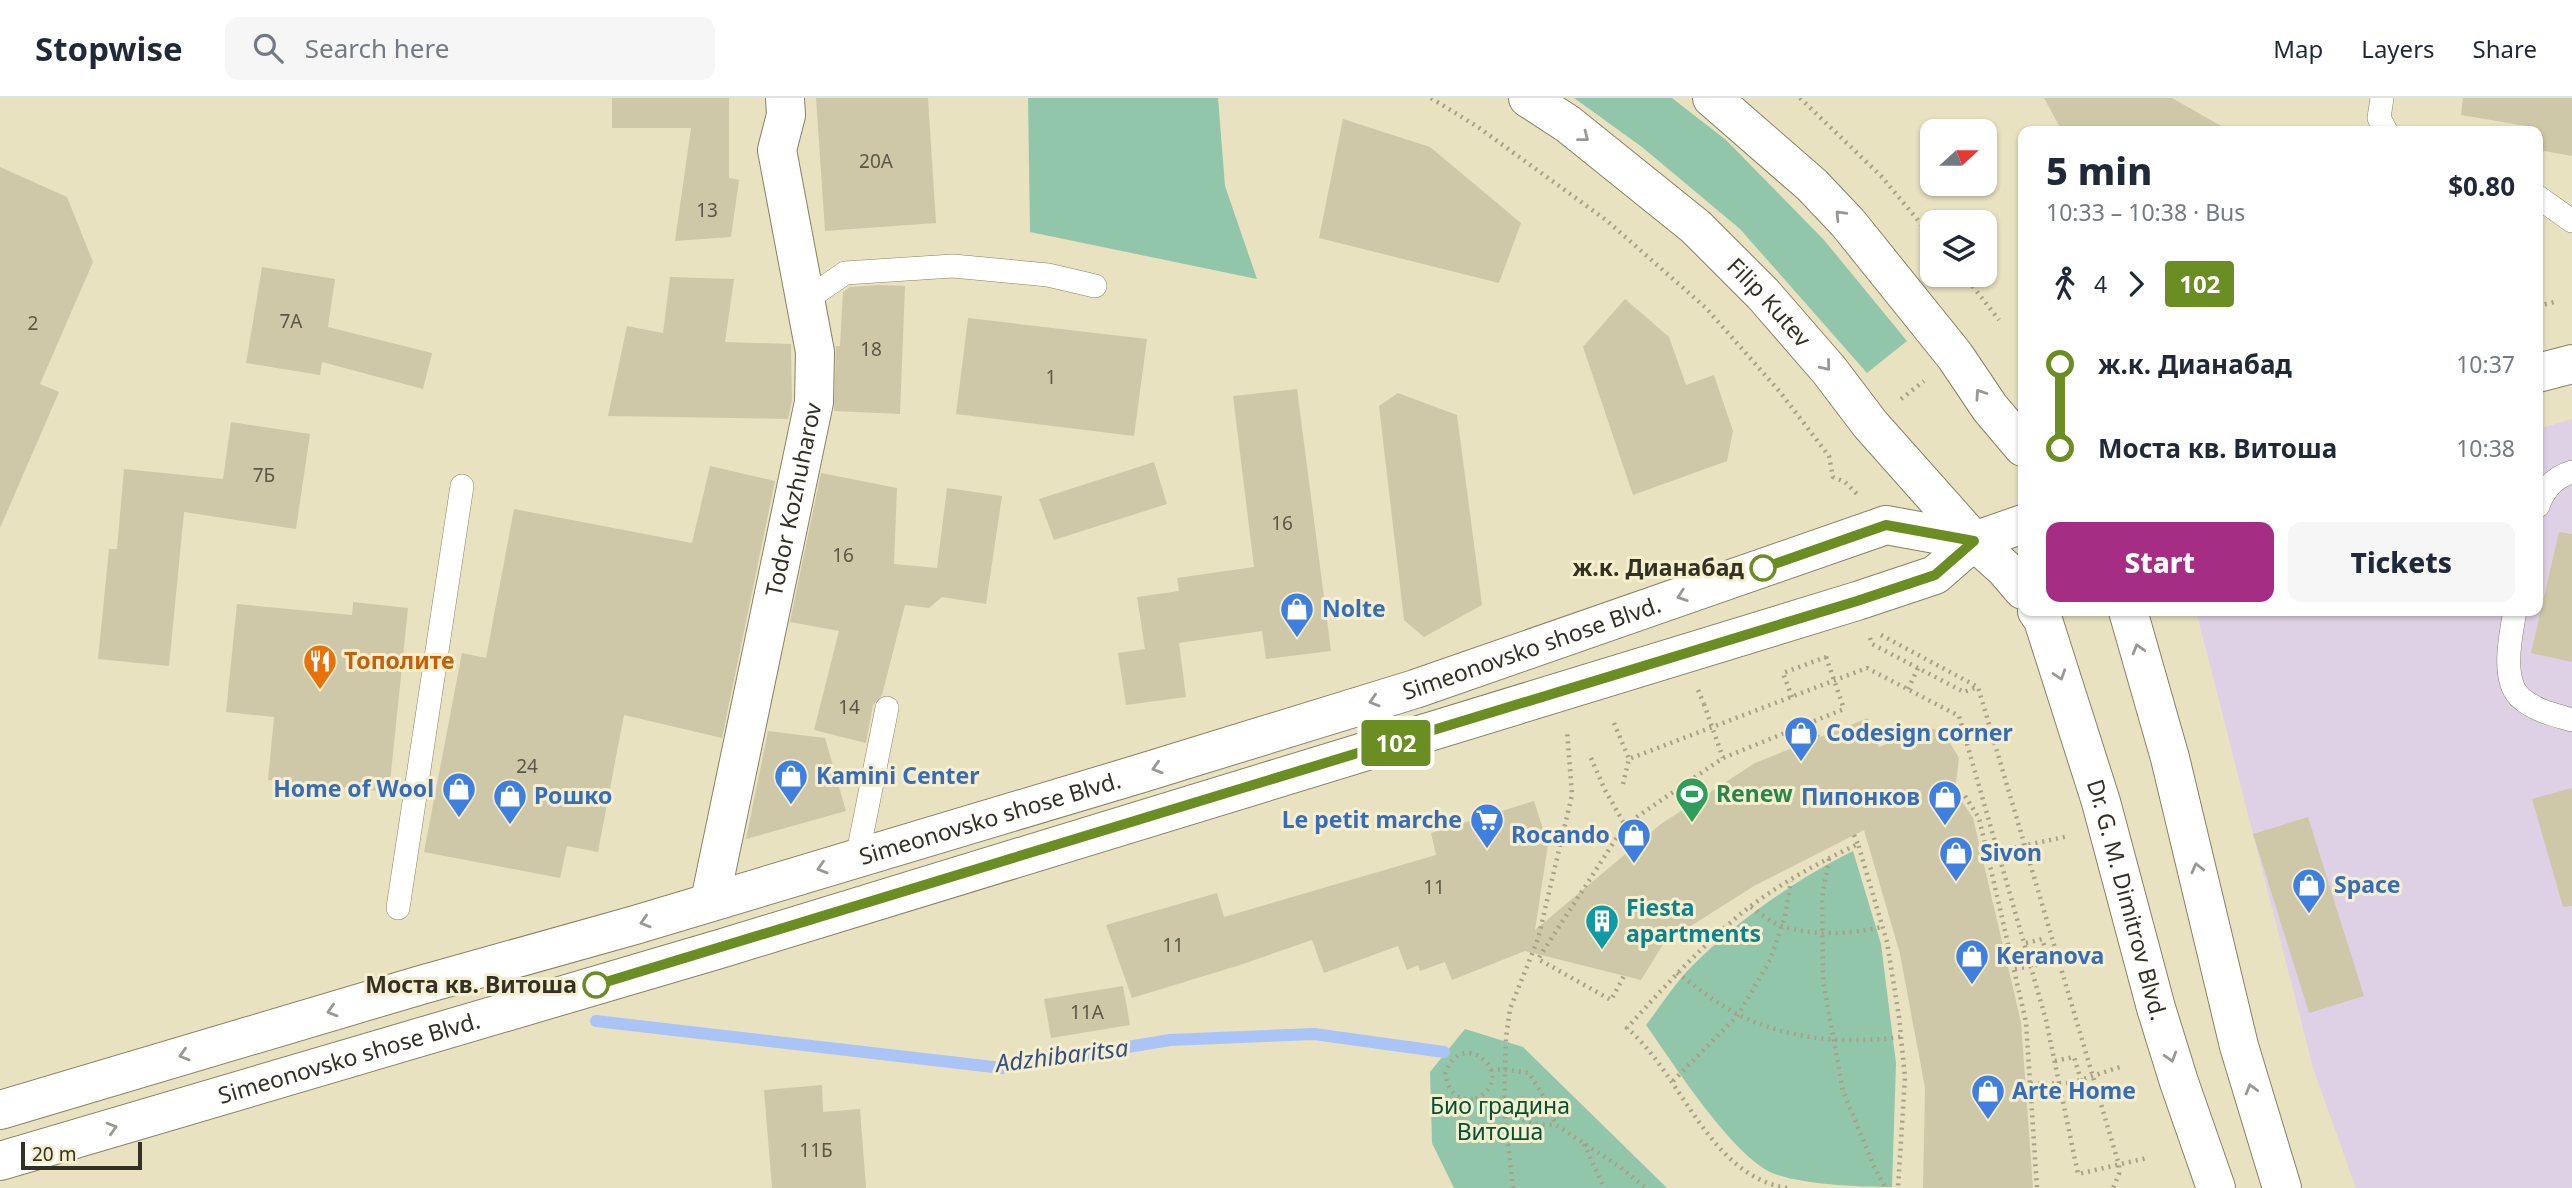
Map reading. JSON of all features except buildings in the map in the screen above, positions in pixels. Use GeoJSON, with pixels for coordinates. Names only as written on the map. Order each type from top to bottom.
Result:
{"type":"FeatureCollection","features":[{"type":"Feature","properties":{"kind":"main road","name":"Todor Kozhuharov"},"geometry":{"type":"LineString","coordinates":[[710,901],[814,402],[815,352],[778,150],[786,115],[785,98]]}},
{"type":"Feature","properties":{"kind":"main road","name":"Filip Kutev"},"geometry":{"type":"LineString","coordinates":[[1528,98],[1569,124],[1696,227],[1754,284],[1829,370],[1870,424],[1974,541]]}},
{"type":"Feature","properties":{"kind":"main road"},"geometry":{"type":"LineString","coordinates":[[1712,98],[1812,185],[1848,223],[1955,356],[1990,408],[2018,441]]}},
{"type":"Feature","properties":{"kind":"main road"},"geometry":{"type":"LineString","coordinates":[[2543,372],[2572,364]]}},
{"type":"Feature","properties":{"kind":"main road","name":"Simeonovsko shose Blvd."},"geometry":{"type":"LineString","coordinates":[[0,1110],[857,858],[1415,688],[1886,525],[1974,541]]}},
{"type":"Feature","properties":{"kind":"main road","name":"Simeonovsko shose Blvd."},"geometry":{"type":"LineString","coordinates":[[0,1161],[723,948],[1857,601],[1935,575],[1974,541],[2018,526]]}},
{"type":"Feature","properties":{"kind":"main road"},"geometry":{"type":"LineString","coordinates":[[1974,541],[2018,584]]}},
{"type":"Feature","properties":{"kind":"main road","name":"Dr. G. M. Dimitrov Blvd."},"geometry":{"type":"LineString","coordinates":[[2040,616],[2101,802],[2175,1070],[2216,1188]]}},
{"type":"Feature","properties":{"kind":"main road"},"geometry":{"type":"LineString","coordinates":[[2129,616],[2170,758],[2239,1046],[2282,1188]]}},
{"type":"Feature","properties":{"kind":"lane"},"geometry":{"type":"LineString","coordinates":[[2382,98],[2379,118],[2383,126]]}},
{"type":"Feature","properties":{"kind":"lane"},"geometry":{"type":"LineString","coordinates":[[2543,201],[2572,221]]}},
{"type":"Feature","properties":{"kind":"lane"},"geometry":{"type":"LineString","coordinates":[[806,300],[845,273],[953,266],[1048,275],[1095,286]]}},
{"type":"Feature","properties":{"kind":"lane"},"geometry":{"type":"LineString","coordinates":[[2543,492],[2560,476],[2572,472]]}},
{"type":"Feature","properties":{"kind":"lane"},"geometry":{"type":"LineString","coordinates":[[398,908],[461,486]]}},
{"type":"Feature","properties":{"kind":"lane"},"geometry":{"type":"LineString","coordinates":[[2514,616],[2507,668],[2519,698],[2545,713],[2572,720]]}},
{"type":"Feature","properties":{"kind":"lane"},"geometry":{"type":"LineString","coordinates":[[857,858],[887,708]]}},
{"type":"Feature","properties":{"kind":"path"},"geometry":{"type":"LineString","coordinates":[[1431,98],[1478,127],[1606,220],[1706,308],[1780,392],[1829,456],[1833,477],[1845,482]]}},
{"type":"Feature","properties":{"kind":"path"},"geometry":{"type":"LineString","coordinates":[[1800,98],[1881,176],[1920,223]]}},
{"type":"Feature","properties":{"kind":"path"},"geometry":{"type":"LineString","coordinates":[[1973,287],[1999,320]]}},
{"type":"Feature","properties":{"kind":"path"},"geometry":{"type":"LineString","coordinates":[[2543,305],[2554,302]]}},
{"type":"Feature","properties":{"kind":"path"},"geometry":{"type":"LineString","coordinates":[[1893,405],[1934,373]]}},
{"type":"Feature","properties":{"kind":"path"},"geometry":{"type":"LineString","coordinates":[[1829,456],[1835,451]]}},
{"type":"Feature","properties":{"kind":"path"},"geometry":{"type":"LineString","coordinates":[[1877,633],[1978,687],[2119,1166],[2119,1174],[2113,1188]]}},
{"type":"Feature","properties":{"kind":"path"},"geometry":{"type":"LineString","coordinates":[[1872,644],[1964,692],[1978,687]]}},
{"type":"Feature","properties":{"kind":"path"},"geometry":{"type":"LineString","coordinates":[[1624,976],[1611,1000],[1538,959],[1625,825],[1723,758],[1844,709],[1826,657],[1783,673],[1792,697]]}},
{"type":"Feature","properties":{"kind":"path"},"geometry":{"type":"LineString","coordinates":[[1629,759],[1867,668],[1959,716],[2026,943],[2055,1061],[2078,1174],[2147,1158]]}},
{"type":"Feature","properties":{"kind":"path"},"geometry":{"type":"LineString","coordinates":[[1908,689],[1918,668]]}},
{"type":"Feature","properties":{"kind":"path"},"geometry":{"type":"LineString","coordinates":[[1698,690],[1723,758]]}},
{"type":"Feature","properties":{"kind":"path"},"geometry":{"type":"LineString","coordinates":[[1812,722],[1818,738]]}},
{"type":"Feature","properties":{"kind":"path"},"geometry":{"type":"LineString","coordinates":[[1614,723],[1629,759],[1623,784]]}},
{"type":"Feature","properties":{"kind":"path"},"geometry":{"type":"LineString","coordinates":[[1513,1188],[1504,1111],[1503,1069],[1510,1009],[1538,939],[1572,795],[1567,728]]}},
{"type":"Feature","properties":{"kind":"path"},"geometry":{"type":"LineString","coordinates":[[1591,758],[1625,825]]}},
{"type":"Feature","properties":{"kind":"path"},"geometry":{"type":"LineString","coordinates":[[1965,796],[1979,818],[2026,1022],[2037,1188]]}},
{"type":"Feature","properties":{"kind":"path"},"geometry":{"type":"LineString","coordinates":[[1987,853],[2076,834]]}},
{"type":"Feature","properties":{"kind":"path"},"geometry":{"type":"LineString","coordinates":[[1854,835],[1882,927],[1901,1037],[1905,1077],[1898,1188]]}},
{"type":"Feature","properties":{"kind":"path"},"geometry":{"type":"LineString","coordinates":[[1787,1188],[1772,1186],[1735,1166],[1689,1107],[1673,1081],[1627,1028],[1677,973],[1739,915],[1791,880],[1858,844]]}},
{"type":"Feature","properties":{"kind":"path"},"geometry":{"type":"LineString","coordinates":[[1829,858],[1822,898],[1823,981],[1843,1091],[1875,1169],[1886,1188]]}},
{"type":"Feature","properties":{"kind":"path"},"geometry":{"type":"LineString","coordinates":[[1673,1081],[1738,1015],[1770,960],[1782,927],[1791,880]]}},
{"type":"Feature","properties":{"kind":"path"},"geometry":{"type":"LineString","coordinates":[[1751,907],[1782,927],[1822,933],[1854,933],[1882,927]]}},
{"type":"Feature","properties":{"kind":"path"},"geometry":{"type":"LineString","coordinates":[[2026,943],[2042,939],[2050,962]]}},
{"type":"Feature","properties":{"kind":"path"},"geometry":{"type":"LineString","coordinates":[[2015,969],[2087,956]]}},
{"type":"Feature","properties":{"kind":"path"},"geometry":{"type":"LineString","coordinates":[[1677,973],[1738,1015],[1785,1033],[1834,1041],[1901,1037]]}},
{"type":"Feature","properties":{"kind":"path"},"geometry":{"type":"LineString","coordinates":[[1471,1053],[1488,1061],[1492,1070],[1490,1087],[1484,1095],[1476,1099],[1466,1100],[1450,1091],[1445,1074],[1448,1065],[1462,1054],[1471,1053]]}},
{"type":"Feature","properties":{"kind":"path"},"geometry":{"type":"LineString","coordinates":[[2055,1061],[2074,1057],[2081,1080]]}},
{"type":"Feature","properties":{"kind":"path"},"geometry":{"type":"LineString","coordinates":[[2031,1084],[2071,1083],[2120,1067]]}},
{"type":"Feature","properties":{"kind":"path"},"geometry":{"type":"LineString","coordinates":[[1492,1070],[1528,1073],[1542,1094],[1556,1125]]}},
{"type":"Feature","properties":{"kind":"path"},"geometry":{"type":"LineString","coordinates":[[1476,1099],[1533,1124],[1556,1125],[1620,1167],[1646,1188]]}},
{"type":"Feature","properties":{"kind":"path"},"geometry":{"type":"LineString","coordinates":[[1584,1143],[1604,1188]]}},
{"type":"Feature","properties":{"kind":"shaded area"},"geometry":{"type":"Polygon","coordinates":[[[2572,419],[2572,1188],[2356,1188],[2313,1068],[2197,616],[2543,616],[2543,428],[2572,419]]]}},
{"type":"Feature","properties":{"kind":"green space"},"geometry":{"type":"Polygon","coordinates":[[[1028,98],[1218,98],[1225,186],[1257,279],[1030,232],[1028,98]]]}},
{"type":"Feature","properties":{"kind":"green space"},"geometry":{"type":"Polygon","coordinates":[[[1574,98],[1672,98],[1726,140],[1824,240],[1907,341],[1867,373],[1740,229],[1642,147],[1574,98]]]}},
{"type":"Feature","properties":{"kind":"green space"},"geometry":{"type":"Polygon","coordinates":[[[1853,851],[1881,944],[1896,1063],[1892,1187],[1801,1181],[1775,1174],[1759,1165],[1741,1150],[1705,1108],[1646,1025],[1686,973],[1728,933],[1789,888],[1853,851]]]}},
{"type":"Feature","properties":{"kind":"green space","name":"Био градина Витоша"},"geometry":{"type":"Polygon","coordinates":[[[1465,1029],[1523,1047],[1667,1188],[1454,1188],[1432,1143],[1430,1072],[1465,1029]]]}},
{"type":"Feature","properties":{"kind":"waterway","name":"Adzhibaritsa"},"geometry":{"type":"LineString","coordinates":[[596,1021],[1002,1068],[1170,1040],[1314,1034],[1444,1052]]}},
{"type":"Feature","properties":{"kind":"bus line","name":"102"},"geometry":{"type":"LineString","coordinates":[[596,985],[1857,601],[1935,575],[1974,541],[1886,525],[1763,568]]}},
{"type":"Feature","properties":{"kind":"place","name":"ж.к. Дианабад"},"geometry":{"type":"Point","coordinates":[1763,568]}},
{"type":"Feature","properties":{"kind":"place","name":"Nolte"},"geometry":{"type":"Point","coordinates":[1297,639]}},
{"type":"Feature","properties":{"kind":"place","name":"Тополите"},"geometry":{"type":"Point","coordinates":[320,691]}},
{"type":"Feature","properties":{"kind":"place","name":"Codesign corner"},"geometry":{"type":"Point","coordinates":[1801,763]}},
{"type":"Feature","properties":{"kind":"place","name":"Kamini Center"},"geometry":{"type":"Point","coordinates":[791,806]}},
{"type":"Feature","properties":{"kind":"place","name":"Home of Wool"},"geometry":{"type":"Point","coordinates":[459,819]}},
{"type":"Feature","properties":{"kind":"place","name":"Renew"},"geometry":{"type":"Point","coordinates":[1692,824]}},
{"type":"Feature","properties":{"kind":"place","name":"Рошко"},"geometry":{"type":"Point","coordinates":[510,826]}},
{"type":"Feature","properties":{"kind":"place","name":"Пипонков"},"geometry":{"type":"Point","coordinates":[1945,827]}},
{"type":"Feature","properties":{"kind":"place","name":"Le petit marche"},"geometry":{"type":"Point","coordinates":[1487,850]}},
{"type":"Feature","properties":{"kind":"place","name":"Rocando"},"geometry":{"type":"Point","coordinates":[1634,865]}},
{"type":"Feature","properties":{"kind":"place","name":"Sivon"},"geometry":{"type":"Point","coordinates":[1956,883]}},
{"type":"Feature","properties":{"kind":"place","name":"Space"},"geometry":{"type":"Point","coordinates":[2309,915]}},
{"type":"Feature","properties":{"kind":"place","name":"Fiesta apartments"},"geometry":{"type":"Point","coordinates":[1602,951]}},
{"type":"Feature","properties":{"kind":"place","name":"Моста кв. Витоша"},"geometry":{"type":"Point","coordinates":[596,985]}},
{"type":"Feature","properties":{"kind":"place","name":"Keranova"},"geometry":{"type":"Point","coordinates":[1972,986]}},
{"type":"Feature","properties":{"kind":"place","name":"Arte Home"},"geometry":{"type":"Point","coordinates":[1988,1121]}}]}
